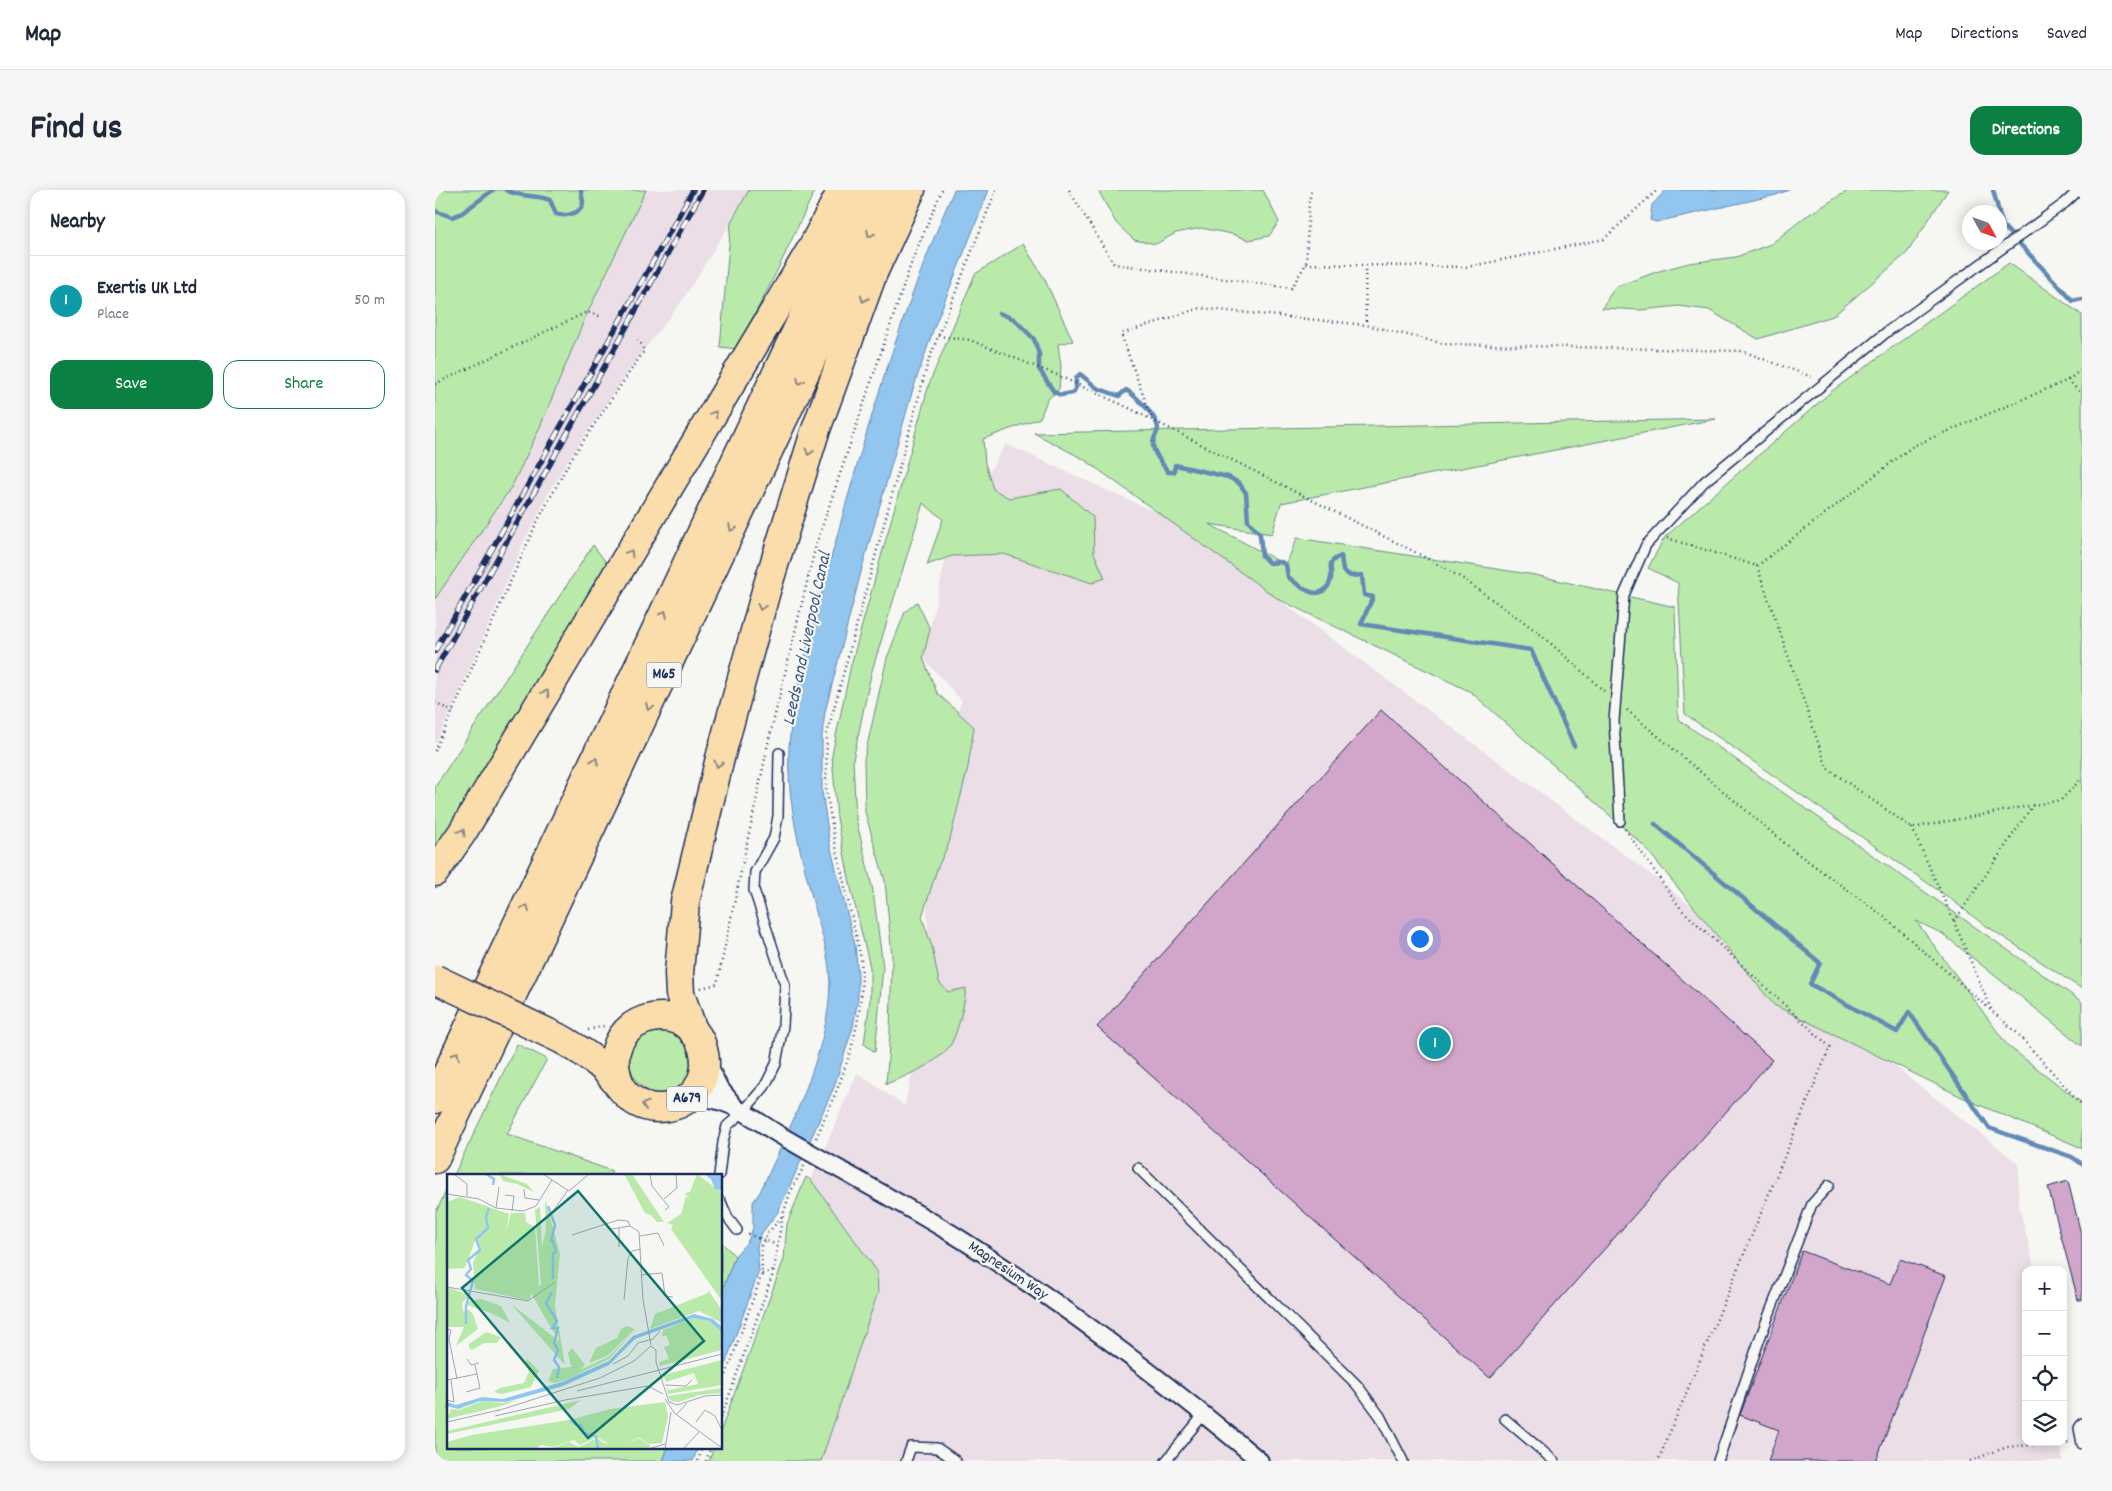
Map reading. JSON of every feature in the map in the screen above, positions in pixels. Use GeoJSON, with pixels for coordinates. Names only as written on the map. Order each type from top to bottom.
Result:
{"type":"FeatureCollection","features":[{"type":"Feature","properties":{"kind":"highway"},"geometry":{"type":"LineString","coordinates":[[435,872],[462,833],[735,378],[812,248],[842,190]]}},
{"type":"Feature","properties":{"kind":"highway","name":"M65"},"geometry":{"type":"LineString","coordinates":[[435,1098],[863,190]]}},
{"type":"Feature","properties":{"kind":"highway","name":"M65"},"geometry":{"type":"LineString","coordinates":[[435,1159],[891,190]]}},
{"type":"Feature","properties":{"kind":"highway"},"geometry":{"type":"LineString","coordinates":[[700,1044],[680,994],[689,981],[685,902],[720,758],[766,591],[814,435],[873,273],[911,190]]}},
{"type":"Feature","properties":{"kind":"highway","name":"A679"},"geometry":{"type":"LineString","coordinates":[[435,978],[563,1040],[599,1064],[629,1096],[649,1107],[672,1106],[688,1098],[701,1081],[705,1069],[700,1044],[683,1023],[668,1017],[652,1017],[637,1022],[625,1032],[609,1039],[592,1042],[563,1040]]}},
{"type":"Feature","properties":{"kind":"highway"},"geometry":{"type":"LineString","coordinates":[[621,1087],[615,1074],[614,1059],[617,1045],[625,1032]]}},
{"type":"Feature","properties":{"kind":"street","name":"Magnesium Way"},"geometry":{"type":"LineString","coordinates":[[700,1044],[719,1088],[741,1110]]}},
{"type":"Feature","properties":{"kind":"street","name":"Magnesium Way"},"geometry":{"type":"LineString","coordinates":[[688,1098],[713,1098],[741,1110],[778,1134],[958,1238],[1035,1288],[1127,1353],[1260,1461]]}},
{"type":"Feature","properties":{"kind":"lane"},"geometry":{"type":"LineString","coordinates":[[1620,821],[1614,720],[1625,595],[1646,545],[1703,482],[1888,331],[2065,203],[2079,190]]}},
{"type":"Feature","properties":{"kind":"lane"},"geometry":{"type":"LineString","coordinates":[[719,1174],[727,1126],[765,1086],[776,1064],[783,1026],[785,985],[754,890],[755,872],[773,838],[778,816],[779,753]]}},
{"type":"Feature","properties":{"kind":"lane"},"geometry":{"type":"LineString","coordinates":[[1138,1168],[1357,1385],[1380,1416],[1403,1461]]}},
{"type":"Feature","properties":{"kind":"lane"},"geometry":{"type":"LineString","coordinates":[[1718,1461],[1760,1338],[1811,1204],[1829,1185]]}},
{"type":"Feature","properties":{"kind":"lane"},"geometry":{"type":"LineString","coordinates":[[723,1207],[728,1218],[737,1230]]}},
{"type":"Feature","properties":{"kind":"lane"},"geometry":{"type":"LineString","coordinates":[[1165,1461],[1204,1414]]}},
{"type":"Feature","properties":{"kind":"lane"},"geometry":{"type":"LineString","coordinates":[[1505,1419],[1554,1461]]}},
{"type":"Feature","properties":{"kind":"lane"},"geometry":{"type":"LineString","coordinates":[[2081,1442],[2079,1428],[2082,1423]]}},
{"type":"Feature","properties":{"kind":"lane"},"geometry":{"type":"LineString","coordinates":[[906,1461],[911,1447],[937,1448],[956,1461]]}},
{"type":"Feature","properties":{"kind":"path"},"geometry":{"type":"LineString","coordinates":[[689,981],[717,984],[753,809],[816,545],[913,258],[942,190]]}},
{"type":"Feature","properties":{"kind":"path"},"geometry":{"type":"LineString","coordinates":[[723,1413],[775,1270],[776,1246],[783,1215],[791,1193],[813,1153],[834,1099],[853,1044],[859,1020],[862,975],[861,958],[836,847],[826,790],[827,734],[927,362],[996,190]]}},
{"type":"Feature","properties":{"kind":"path"},"geometry":{"type":"LineString","coordinates":[[1069,190],[1114,264],[1291,288],[1306,264],[1309,201],[1312,190]]}},
{"type":"Feature","properties":{"kind":"path"},"geometry":{"type":"LineString","coordinates":[[1306,264],[1467,267],[1604,239],[1657,190]]}},
{"type":"Feature","properties":{"kind":"path"},"geometry":{"type":"LineString","coordinates":[[1365,265],[1366,325]]}},
{"type":"Feature","properties":{"kind":"path"},"geometry":{"type":"LineString","coordinates":[[1151,417],[1121,334],[1200,308],[1366,325],[1445,344],[1742,352],[1825,382]]}},
{"type":"Feature","properties":{"kind":"path"},"geometry":{"type":"LineString","coordinates":[[435,384],[587,312],[602,317]]}},
{"type":"Feature","properties":{"kind":"path"},"geometry":{"type":"LineString","coordinates":[[938,336],[971,340],[1057,375],[1129,408],[1417,553],[1462,578],[1539,633],[1616,701],[1794,851],[1883,915],[2017,1033],[2082,1105]]}},
{"type":"Feature","properties":{"kind":"path"},"geometry":{"type":"LineString","coordinates":[[435,751],[536,524],[571,459],[644,351],[637,339]]}},
{"type":"Feature","properties":{"kind":"path"},"geometry":{"type":"LineString","coordinates":[[1757,566],[1913,446],[2067,380],[2082,369]]}},
{"type":"Feature","properties":{"kind":"path"},"geometry":{"type":"LineString","coordinates":[[2067,380],[2082,394]]}},
{"type":"Feature","properties":{"kind":"path"},"geometry":{"type":"LineString","coordinates":[[1656,534],[1757,566]]}},
{"type":"Feature","properties":{"kind":"path"},"geometry":{"type":"LineString","coordinates":[[1757,566],[1827,768],[1912,828],[1992,1011]]}},
{"type":"Feature","properties":{"kind":"path"},"geometry":{"type":"LineString","coordinates":[[435,702],[453,712]]}},
{"type":"Feature","properties":{"kind":"path"},"geometry":{"type":"LineString","coordinates":[[1912,828],[2061,800],[2082,778]]}},
{"type":"Feature","properties":{"kind":"path"},"geometry":{"type":"LineString","coordinates":[[1954,922],[2033,805]]}},
{"type":"Feature","properties":{"kind":"path"},"geometry":{"type":"LineString","coordinates":[[1620,821],[1681,909],[1830,1047],[1658,1461]]}},
{"type":"Feature","properties":{"kind":"path"},"geometry":{"type":"LineString","coordinates":[[723,1383],[762,1274],[761,1246],[768,1233],[783,1215]]}},
{"type":"Feature","properties":{"kind":"path"},"geometry":{"type":"LineString","coordinates":[[758,1238],[776,1246]]}},
{"type":"Feature","properties":{"kind":"path"},"geometry":{"type":"LineString","coordinates":[[762,1274],[775,1270]]}},
{"type":"Feature","properties":{"kind":"path"},"geometry":{"type":"LineString","coordinates":[[1970,1461],[2007,1447],[2081,1442]]}},
{"type":"Feature","properties":{"kind":"path"},"geometry":{"type":"LineString","coordinates":[[698,1461],[702,1448]]}},
{"type":"Feature","properties":{"kind":"path"},"geometry":{"type":"LineString","coordinates":[[706,1461],[711,1448]]}},
{"type":"Feature","properties":{"kind":"shaded area"},"geometry":{"type":"Polygon","coordinates":[[[646,190],[749,190],[682,301],[642,352],[568,460],[551,489],[523,544],[435,745],[435,599],[512,486],[540,427],[585,318],[646,190]]]}},
{"type":"Feature","properties":{"kind":"shaded area"},"geometry":{"type":"Polygon","coordinates":[[[1006,444],[1168,518],[1649,873],[2019,1164],[2018,1202],[2034,1266],[2022,1266],[2022,1446],[2062,1446],[2062,1461],[821,1461],[878,1292],[877,1271],[811,1180],[857,1073],[905,1106],[930,987],[923,797],[962,701],[923,658],[951,536],[1006,444]]]}},
{"type":"Feature","properties":{"kind":"green space"},"geometry":{"type":"Polygon","coordinates":[[[435,190],[646,190],[585,318],[540,427],[512,486],[435,599],[435,190]]]}},
{"type":"Feature","properties":{"kind":"green space"},"geometry":{"type":"Polygon","coordinates":[[[749,190],[815,190],[776,273],[737,349],[720,347],[731,222],[749,190]]]}},
{"type":"Feature","properties":{"kind":"green space"},"geometry":{"type":"Polygon","coordinates":[[[1098,190],[1263,190],[1279,222],[1269,236],[1249,240],[1232,234],[1201,228],[1176,233],[1156,244],[1134,240],[1116,223],[1098,190]]]}},
{"type":"Feature","properties":{"kind":"green space"},"geometry":{"type":"Polygon","coordinates":[[[1849,190],[1948,190],[1907,253],[1833,316],[1758,339],[1709,310],[1679,306],[1641,310],[1602,308],[1615,287],[1659,271],[1689,263],[1736,257],[1771,244],[1805,217],[1849,190]]]}},
{"type":"Feature","properties":{"kind":"green space"},"geometry":{"type":"Polygon","coordinates":[[[1023,244],[1044,278],[1073,341],[1058,344],[1061,367],[1059,389],[1047,400],[1040,418],[983,439],[985,463],[993,489],[1009,498],[1061,489],[1093,517],[1094,553],[1105,578],[1092,583],[1004,554],[952,556],[927,565],[943,519],[923,503],[871,674],[853,760],[856,819],[873,891],[883,967],[875,1052],[864,1044],[870,1000],[870,967],[852,893],[837,818],[832,755],[851,665],[929,384],[975,274],[1023,244]]]}},
{"type":"Feature","properties":{"kind":"green space"},"geometry":{"type":"Polygon","coordinates":[[[2009,263],[2082,315],[2082,989],[1979,921],[1952,900],[1685,714],[1678,583],[1648,568],[1665,537],[1832,391],[2009,263]]]}},
{"type":"Feature","properties":{"kind":"green space"},"geometry":{"type":"Polygon","coordinates":[[[1716,419],[1281,503],[1272,534],[1209,524],[1286,565],[1297,538],[1535,575],[1675,607],[1678,719],[2082,1002],[2082,1046],[1943,934],[1916,921],[2008,1046],[2082,1103],[2082,1148],[1970,1101],[1774,1005],[1643,845],[1471,692],[1278,599],[1085,460],[1034,433],[1716,419]]]}},
{"type":"Feature","properties":{"kind":"green space"},"geometry":{"type":"Polygon","coordinates":[[[593,545],[608,565],[435,857],[435,787],[593,545]]]}},
{"type":"Feature","properties":{"kind":"green space"},"geometry":{"type":"Polygon","coordinates":[[[917,602],[930,629],[923,658],[937,693],[974,727],[968,767],[949,843],[937,869],[922,917],[932,947],[939,982],[948,992],[966,988],[960,1019],[955,1036],[949,1047],[928,1065],[886,1084],[890,1034],[892,957],[885,881],[865,812],[864,759],[887,658],[905,612],[917,602]]]}},
{"type":"Feature","properties":{"kind":"green space"},"geometry":{"type":"Polygon","coordinates":[[[663,1025],[691,1041],[694,1073],[680,1089],[669,1094],[650,1092],[643,1087],[631,1072],[629,1062],[629,1053],[635,1039],[663,1025]]]}},
{"type":"Feature","properties":{"kind":"green space"},"geometry":{"type":"Polygon","coordinates":[[[517,1044],[547,1059],[507,1134],[612,1171],[610,1174],[454,1174],[517,1044]]]}},
{"type":"Feature","properties":{"kind":"green space"},"geometry":{"type":"Polygon","coordinates":[[[806,1177],[811,1180],[877,1271],[878,1292],[821,1461],[709,1461],[714,1448],[723,1448],[723,1425],[784,1259],[787,1224],[806,1177]]]}},
{"type":"Feature","properties":{"kind":"green space"},"geometry":{"type":"Polygon","coordinates":[[[447,1189],[447,1448],[668,1448],[663,1461],[435,1461],[435,1214],[447,1189]]]}},
{"type":"Feature","properties":{"kind":"green space"},"geometry":{"type":"Polygon","coordinates":[[[723,1244],[735,1256],[723,1289],[723,1244]]]}},
{"type":"Feature","properties":{"kind":"water"},"geometry":{"type":"Polygon","coordinates":[[[954,190],[989,190],[935,325],[913,389],[862,568],[825,712],[822,736],[822,791],[830,845],[855,945],[858,998],[853,1027],[834,1087],[778,1212],[761,1234],[757,1247],[759,1271],[723,1370],[723,1289],[735,1256],[748,1241],[753,1228],[753,1202],[760,1192],[796,1113],[808,1083],[826,1024],[829,995],[827,955],[796,831],[790,789],[789,747],[799,681],[809,638],[868,427],[899,331],[934,236],[954,190]]]}},
{"type":"Feature","properties":{"kind":"water"},"geometry":{"type":"Polygon","coordinates":[[[1666,190],[1789,190],[1776,195],[1656,222],[1650,220],[1652,205],[1666,190]]]}},
{"type":"Feature","properties":{"kind":"water"},"geometry":{"type":"Polygon","coordinates":[[[668,1448],[698,1448],[693,1461],[663,1461],[668,1448]]]}},
{"type":"Feature","properties":{"kind":"building"},"geometry":{"type":"Polygon","coordinates":[[[1381,710],[1772,1060],[1490,1378],[1097,1027],[1381,710]]]}},
{"type":"Feature","properties":{"kind":"building"},"geometry":{"type":"Polygon","coordinates":[[[2068,1181],[2082,1238],[2082,1300],[2078,1300],[2048,1187],[2068,1181]]]}},
{"type":"Feature","properties":{"kind":"building"},"geometry":{"type":"Polygon","coordinates":[[[1802,1251],[1890,1284],[1900,1259],[1946,1276],[1876,1461],[1768,1461],[1779,1430],[1740,1415],[1802,1251]]]}},
{"type":"Feature","properties":{"kind":"waterway"},"geometry":{"type":"LineString","coordinates":[[435,211],[452,217],[462,213],[493,190]]}},
{"type":"Feature","properties":{"kind":"waterway"},"geometry":{"type":"LineString","coordinates":[[506,190],[550,200],[556,214],[564,215],[573,214],[580,209],[583,202],[581,190]]}},
{"type":"Feature","properties":{"kind":"waterway"},"geometry":{"type":"LineString","coordinates":[[1993,190],[1997,205]]}},
{"type":"Feature","properties":{"kind":"waterway"},"geometry":{"type":"LineString","coordinates":[[2007,230],[2073,301],[2082,299]]}},
{"type":"Feature","properties":{"kind":"waterway"},"geometry":{"type":"LineString","coordinates":[[999,313],[1014,319],[1034,339],[1039,354],[1039,369],[1054,392],[1061,395],[1073,393],[1076,387],[1076,378],[1080,374],[1097,388],[1119,396],[1126,390],[1141,402],[1151,413],[1157,424],[1158,429],[1153,448],[1168,472],[1174,472],[1175,465],[1228,477],[1239,483],[1246,493],[1248,521],[1260,534],[1262,556],[1269,563],[1281,562],[1286,565],[1288,577],[1304,589],[1316,593],[1326,589],[1331,578],[1332,561],[1341,556],[1343,571],[1351,576],[1362,575],[1364,595],[1373,597],[1361,624],[1531,650],[1574,746]]}},
{"type":"Feature","properties":{"kind":"waterway"},"geometry":{"type":"LineString","coordinates":[[1655,824],[1820,963],[1810,984],[1897,1032],[1909,1012],[1989,1128],[2072,1157],[2082,1164]]}},
{"type":"Feature","properties":{"kind":"railway"},"geometry":{"type":"LineString","coordinates":[[435,651],[693,190]]}},
{"type":"Feature","properties":{"kind":"railway"},"geometry":{"type":"LineString","coordinates":[[435,670],[703,190]]}},
{"type":"Feature","properties":{"kind":"place","name":"Exertis UK Ltd"},"geometry":{"type":"Point","coordinates":[1435,1043]}},
{"type":"Feature","properties":{"kind":"water label","name":"Leeds and Liverpool Canal"},"geometry":{"type":"Point","coordinates":[808,639]}}]}
